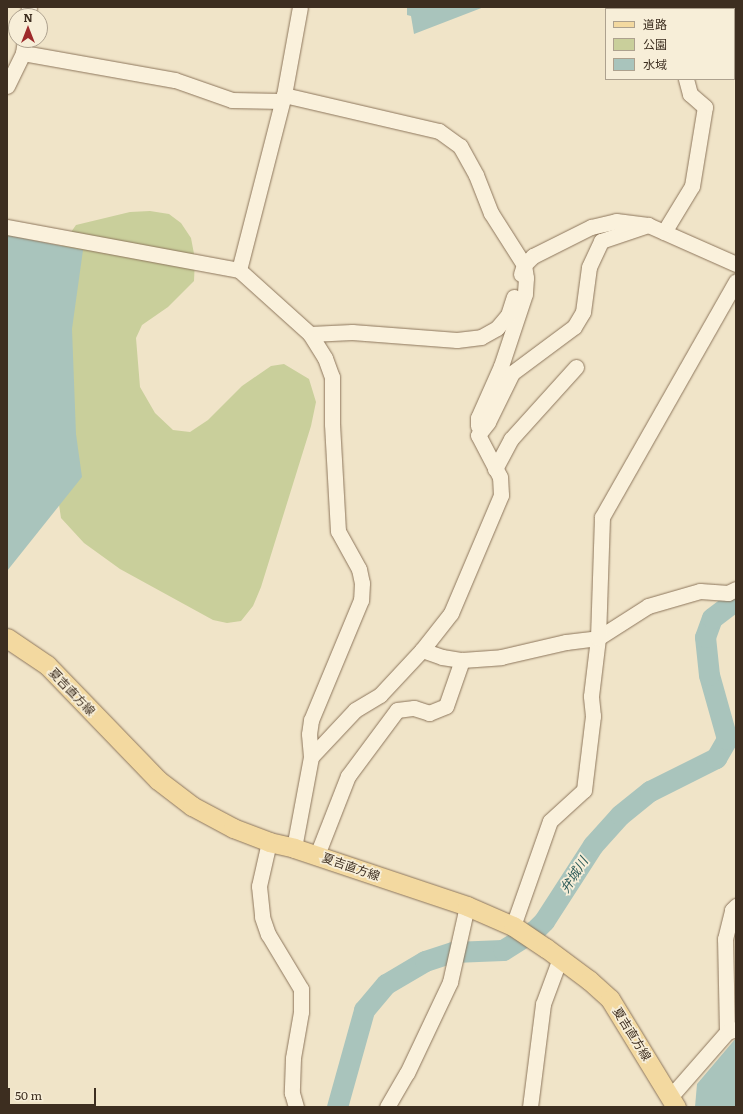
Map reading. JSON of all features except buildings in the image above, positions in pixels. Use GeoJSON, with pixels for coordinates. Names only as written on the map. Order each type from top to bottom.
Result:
{"type":"FeatureCollection","features":[{"type":"Feature","properties":{"kind":"main road","name":"夏吉直方線"},"geometry":{"type":"LineString","coordinates":[[7,638],[47,665],[158,780],[192,806],[233,828],[269,842],[294,848],[467,906],[513,926],[553,953],[610,999],[673,1102]]}},
{"type":"Feature","properties":{"kind":"street"},"geometry":{"type":"LineString","coordinates":[[239,270],[283,98],[300,7]]}},
{"type":"Feature","properties":{"kind":"street"},"geometry":{"type":"LineString","coordinates":[[7,86],[23,48]]}},
{"type":"Feature","properties":{"kind":"street"},"geometry":{"type":"LineString","coordinates":[[33,48],[175,80],[232,100],[283,98],[440,131],[460,146],[476,175],[491,213],[524,264],[525,294],[501,366],[478,418],[478,435],[500,477],[501,495],[452,613],[422,650],[380,695],[355,710],[311,757]]}},
{"type":"Feature","properties":{"kind":"street"},"geometry":{"type":"LineString","coordinates":[[664,232],[692,186],[705,106],[690,94],[686,80]]}},
{"type":"Feature","properties":{"kind":"street"},"geometry":{"type":"LineString","coordinates":[[310,334],[352,332],[457,340],[481,337],[497,328],[508,315],[524,264],[533,256],[591,227],[616,221],[648,225],[736,264]]}},
{"type":"Feature","properties":{"kind":"street"},"geometry":{"type":"LineString","coordinates":[[478,435],[488,422],[512,373],[574,327],[580,317],[587,295],[589,267],[601,241],[648,225]]}},
{"type":"Feature","properties":{"kind":"street"},"geometry":{"type":"LineString","coordinates":[[7,227],[239,270],[310,334],[325,358],[332,377],[332,424],[338,532],[358,569],[362,583],[361,600],[311,720],[309,734],[311,757],[294,848]]}},
{"type":"Feature","properties":{"kind":"street"},"geometry":{"type":"LineString","coordinates":[[513,926],[550,821],[584,790],[594,716],[591,696],[598,638],[602,517],[736,282]]}},
{"type":"Feature","properties":{"kind":"street"},"geometry":{"type":"LineString","coordinates":[[495,469],[511,439],[576,367]]}},
{"type":"Feature","properties":{"kind":"street"},"geometry":{"type":"LineString","coordinates":[[422,650],[442,657],[462,660],[502,657],[566,642],[598,638],[648,606],[700,591],[728,593],[736,589]]}},
{"type":"Feature","properties":{"kind":"street"},"geometry":{"type":"LineString","coordinates":[[317,856],[348,776],[397,710],[414,708],[429,713],[446,706],[462,660]]}},
{"type":"Feature","properties":{"kind":"street"},"geometry":{"type":"LineString","coordinates":[[269,842],[259,886],[262,917],[268,934],[301,989],[301,1012],[293,1058],[292,1093],[296,1107]]}},
{"type":"Feature","properties":{"kind":"street"},"geometry":{"type":"LineString","coordinates":[[387,1107],[407,1073],[450,982],[467,906]]}},
{"type":"Feature","properties":{"kind":"street"},"geometry":{"type":"LineString","coordinates":[[673,1102],[731,1030],[725,939],[732,910],[736,906]]}},
{"type":"Feature","properties":{"kind":"street"},"geometry":{"type":"LineString","coordinates":[[530,1107],[543,1004],[553,953]]}},
{"type":"Feature","properties":{"kind":"green space"},"geometry":{"type":"Polygon","coordinates":[[[150,211],[169,214],[181,223],[191,238],[195,259],[194,281],[168,307],[142,325],[136,338],[140,387],[155,413],[173,430],[190,432],[208,420],[242,386],[271,366],[284,364],[309,379],[316,402],[311,426],[261,587],[253,606],[241,621],[227,623],[213,620],[120,569],[84,543],[61,518],[58,498],[57,252],[76,225],[130,212],[150,211]]]}},
{"type":"Feature","properties":{"kind":"water"},"geometry":{"type":"Polygon","coordinates":[[[407,7],[484,7],[414,34],[411,16],[407,15],[407,7]]]}},
{"type":"Feature","properties":{"kind":"water"},"geometry":{"type":"Polygon","coordinates":[[[7,235],[83,250],[72,329],[76,434],[82,477],[7,571],[7,235]]]}},
{"type":"Feature","properties":{"kind":"water"},"geometry":{"type":"Polygon","coordinates":[[[736,1038],[736,1107],[695,1107],[697,1084],[736,1038]]]}},
{"type":"Feature","properties":{"kind":"waterway","name":"弁城川"},"geometry":{"type":"LineString","coordinates":[[337,1107],[364,1010],[386,984],[425,961],[453,952],[503,950],[534,931],[544,921],[593,845],[620,815],[650,791],[716,758],[727,739],[709,675],[705,637],[712,618],[736,600]]}}]}
